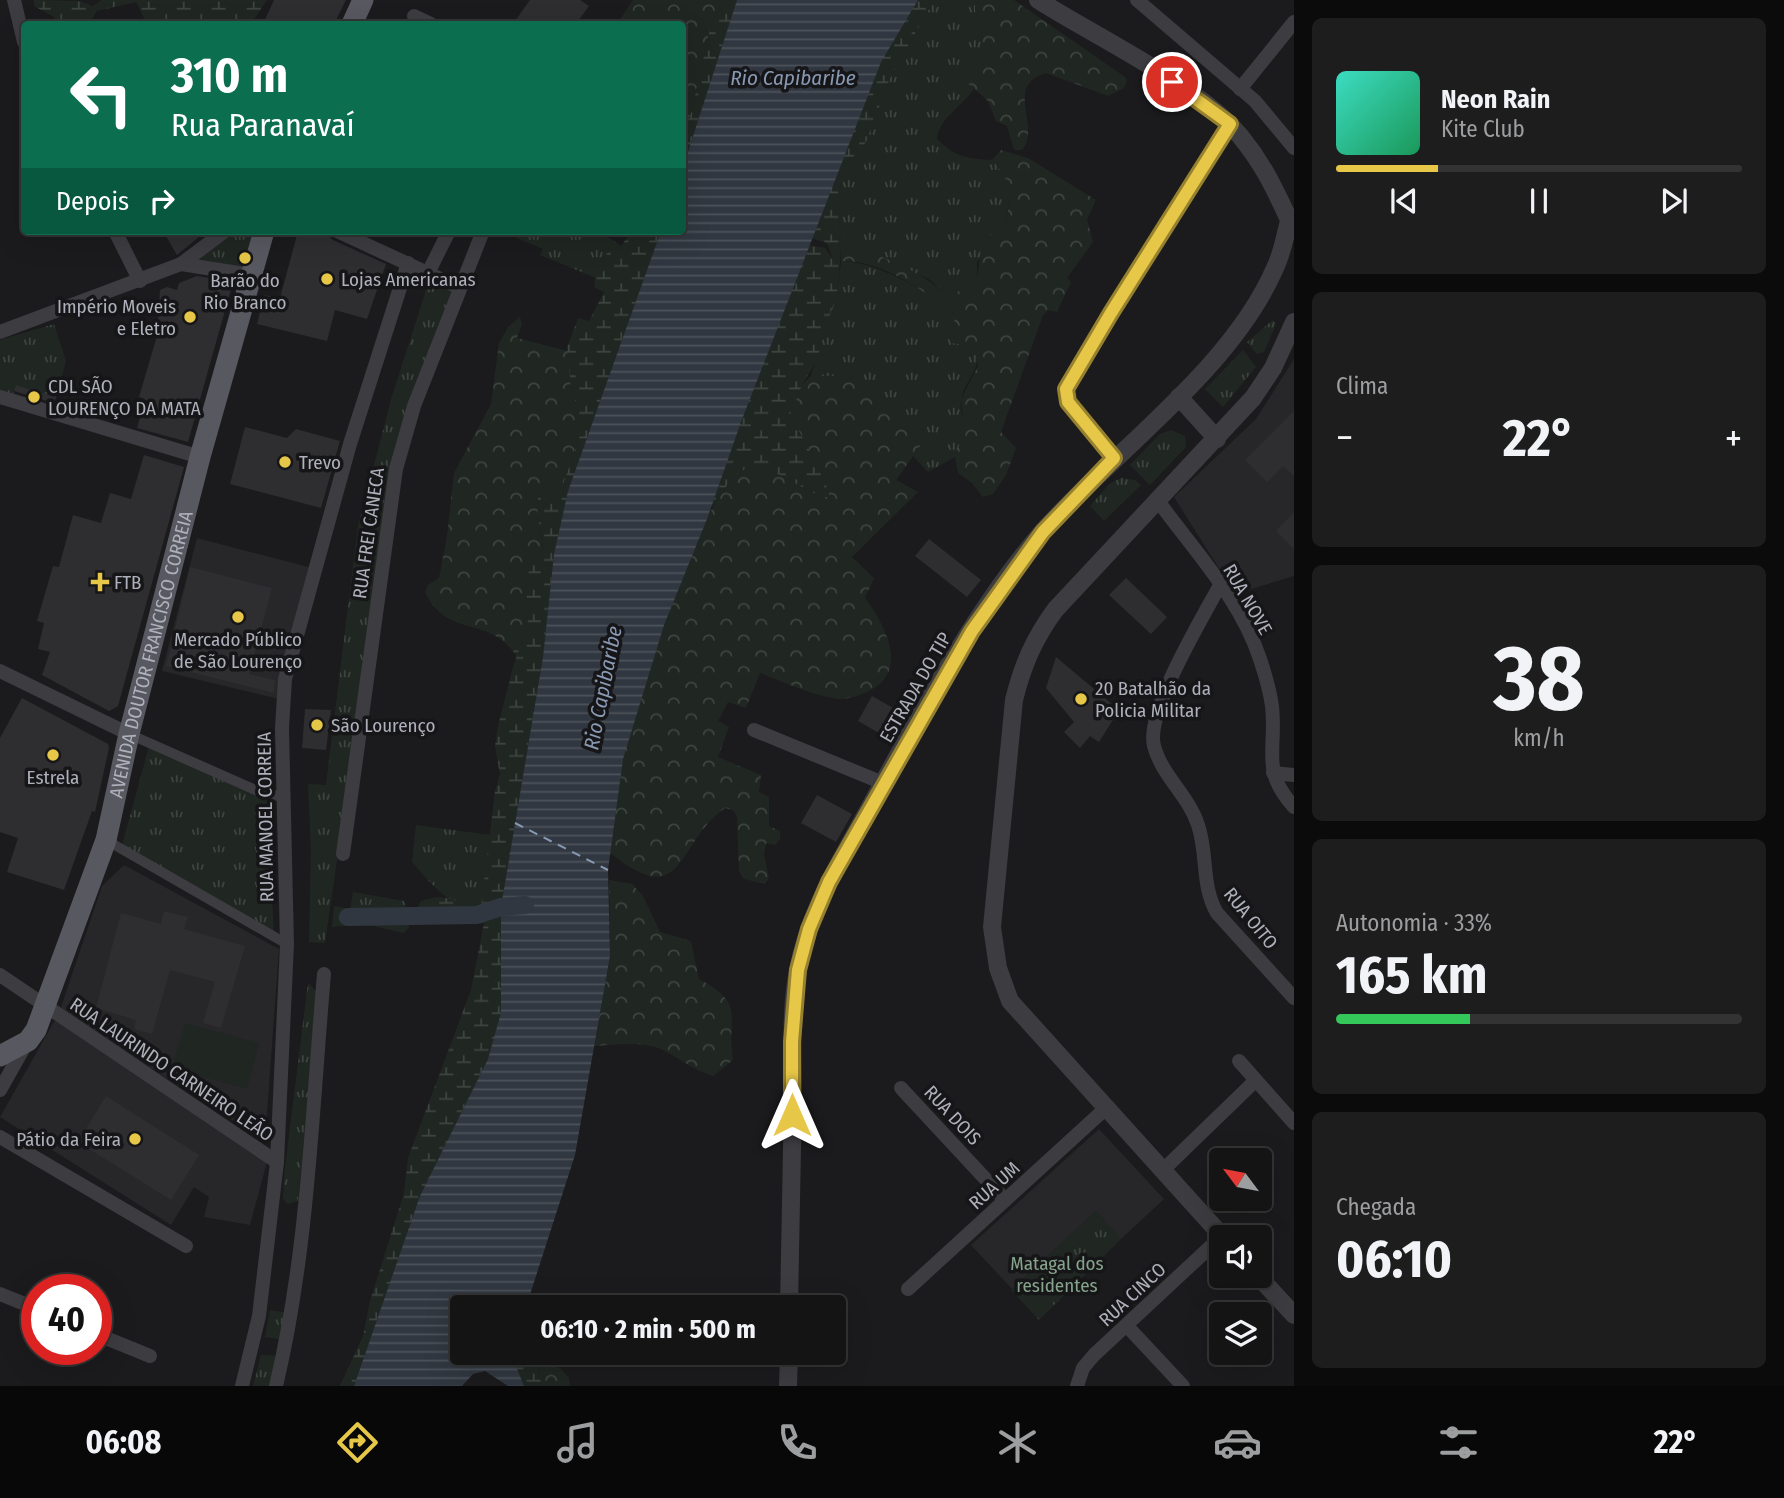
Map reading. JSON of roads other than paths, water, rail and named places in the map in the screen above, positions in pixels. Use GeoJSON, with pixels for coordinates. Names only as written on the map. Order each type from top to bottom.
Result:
{"type":"FeatureCollection","features":[{"type":"Feature","properties":{"kind":"main road"},"geometry":{"type":"LineString","coordinates":[[353,21],[362,1]]}},
{"type":"Feature","properties":{"kind":"main road","name":"AVENIDA DOUTOR FRANCISCO CORREIA"},"geometry":{"type":"LineString","coordinates":[[28,1041],[46,1008],[106,840],[129,734],[200,457],[263,235]]}},
{"type":"Feature","properties":{"kind":"main road"},"geometry":{"type":"LineString","coordinates":[[0,1056],[28,1041]]}},
{"type":"Feature","properties":{"kind":"street"},"geometry":{"type":"LineString","coordinates":[[1038,0],[1163,76],[1230,124],[1276,188],[1292,225]]}},
{"type":"Feature","properties":{"kind":"street"},"geometry":{"type":"LineString","coordinates":[[1137,0],[1264,110],[1294,148]]}},
{"type":"Feature","properties":{"kind":"street"},"geometry":{"type":"LineString","coordinates":[[11,1],[21,33]]}},
{"type":"Feature","properties":{"kind":"street"},"geometry":{"type":"LineString","coordinates":[[414,16],[425,21]]}},
{"type":"Feature","properties":{"kind":"street"},"geometry":{"type":"LineString","coordinates":[[1240,89],[1294,22]]}},
{"type":"Feature","properties":{"kind":"street"},"geometry":{"type":"LineString","coordinates":[[1114,458],[1068,402],[1066,389],[1230,124]]}},
{"type":"Feature","properties":{"kind":"street","name":"ESTRADA DO TIP"},"geometry":{"type":"LineString","coordinates":[[789,1295],[792,1042],[798,970],[809,929],[829,882],[972,631],[1006,580],[1043,532],[1114,458],[1179,397],[1232,338],[1275,269],[1292,225]]}},
{"type":"Feature","properties":{"kind":"street"},"geometry":{"type":"LineString","coordinates":[[117,235],[141,281]]}},
{"type":"Feature","properties":{"kind":"street"},"geometry":{"type":"LineString","coordinates":[[0,332],[181,264],[220,235]]}},
{"type":"Feature","properties":{"kind":"street"},"geometry":{"type":"LineString","coordinates":[[346,235],[460,288]]}},
{"type":"Feature","properties":{"kind":"street"},"geometry":{"type":"LineString","coordinates":[[428,273],[447,235]]}},
{"type":"Feature","properties":{"kind":"street","name":"RUA FREI CANECA"},"geometry":{"type":"LineString","coordinates":[[343,854],[396,469],[414,405],[480,235]]}},
{"type":"Feature","properties":{"kind":"street","name":"RUA MANOEL CORREIA"},"geometry":{"type":"LineString","coordinates":[[242,1386],[259,1316],[277,1162],[287,944],[285,680],[350,444],[408,262]]}},
{"type":"Feature","properties":{"kind":"street"},"geometry":{"type":"LineString","coordinates":[[181,264],[251,275]]}},
{"type":"Feature","properties":{"kind":"street"},"geometry":{"type":"LineString","coordinates":[[1211,1225],[1010,1001],[998,968],[992,927],[1014,700],[1033,640],[1055,610],[1253,398],[1273,368],[1294,322]]}},
{"type":"Feature","properties":{"kind":"street"},"geometry":{"type":"LineString","coordinates":[[0,397],[200,457]]}},
{"type":"Feature","properties":{"kind":"street"},"geometry":{"type":"LineString","coordinates":[[1179,397],[1217,439]]}},
{"type":"Feature","properties":{"kind":"street","name":"RUA NOVE"},"geometry":{"type":"LineString","coordinates":[[1158,501],[1220,584],[1259,657],[1272,706],[1275,784],[1294,807]]}},
{"type":"Feature","properties":{"kind":"street","name":"RUA OITO"},"geometry":{"type":"LineString","coordinates":[[1220,584],[1163,699],[1154,724],[1153,744],[1162,765],[1196,816],[1203,838],[1208,897],[1217,913],[1294,998]]}},
{"type":"Feature","properties":{"kind":"street"},"geometry":{"type":"LineString","coordinates":[[0,671],[129,734],[260,792],[284,797]]}},
{"type":"Feature","properties":{"kind":"street"},"geometry":{"type":"LineString","coordinates":[[754,730],[883,783]]}},
{"type":"Feature","properties":{"kind":"street"},"geometry":{"type":"LineString","coordinates":[[1273,773],[1294,775]]}},
{"type":"Feature","properties":{"kind":"street"},"geometry":{"type":"LineString","coordinates":[[106,840],[287,944]]}},
{"type":"Feature","properties":{"kind":"street"},"geometry":{"type":"LineString","coordinates":[[276,1386],[287,1339],[303,1219],[324,974]]}},
{"type":"Feature","properties":{"kind":"street","name":"RUA LAURINDO CARNEIRO LEÃO"},"geometry":{"type":"LineString","coordinates":[[0,975],[277,1162]]}},
{"type":"Feature","properties":{"kind":"street"},"geometry":{"type":"LineString","coordinates":[[0,1090],[28,1041]]}},
{"type":"Feature","properties":{"kind":"street"},"geometry":{"type":"LineString","coordinates":[[1239,1061],[1294,1123]]}},
{"type":"Feature","properties":{"kind":"street"},"geometry":{"type":"LineString","coordinates":[[1162,1171],[1255,1081]]}},
{"type":"Feature","properties":{"kind":"street","name":"RUA DOIS"},"geometry":{"type":"LineString","coordinates":[[901,1088],[1006,1200]]}},
{"type":"Feature","properties":{"kind":"street","name":"RUA UM"},"geometry":{"type":"LineString","coordinates":[[908,1289],[1105,1109]]}},
{"type":"Feature","properties":{"kind":"street"},"geometry":{"type":"LineString","coordinates":[[0,1137],[186,1246]]}},
{"type":"Feature","properties":{"kind":"street","name":"RUA CINCO"},"geometry":{"type":"LineString","coordinates":[[1077,1386],[1083,1368],[1209,1249]]}},
{"type":"Feature","properties":{"kind":"street"},"geometry":{"type":"LineString","coordinates":[[1269,1288],[1294,1315]]}},
{"type":"Feature","properties":{"kind":"street"},"geometry":{"type":"LineString","coordinates":[[0,1294],[21,1303]]}},
{"type":"Feature","properties":{"kind":"street"},"geometry":{"type":"LineString","coordinates":[[1128,1326],[1183,1386]]}},
{"type":"Feature","properties":{"kind":"street"},"geometry":{"type":"LineString","coordinates":[[112,1341],[150,1356]]}},
{"type":"Feature","properties":{"kind":"street"},"geometry":{"type":"LineString","coordinates":[[788,1386],[789,1365]]}},
{"type":"Feature","properties":{"kind":"water","name":"Rio Capibaribe"},"geometry":{"type":"Polygon","coordinates":[[[737,0],[918,0],[881,62],[741,422],[707,519],[664,625],[623,759],[608,870],[610,956],[575,1155],[530,1295],[450,1295],[450,1365],[516,1365],[524,1386],[508,1386],[485,1371],[473,1374],[462,1386],[354,1386],[420,1196],[488,1059],[501,1013],[501,907],[543,657],[554,554],[568,491],[660,235],[686,235],[686,158],[737,0]]]}},
{"type":"Feature","properties":{"kind":"waterway"},"geometry":{"type":"LineString","coordinates":[[348,917],[477,915],[501,907],[525,905]]}},
{"type":"Feature","properties":{"kind":"place","name":"Barão do Rio Branco"},"geometry":{"type":"Point","coordinates":[245,258]}},
{"type":"Feature","properties":{"kind":"place","name":"Lojas Americanas"},"geometry":{"type":"Point","coordinates":[327,279]}},
{"type":"Feature","properties":{"kind":"place","name":"Império Moveis e Eletro"},"geometry":{"type":"Point","coordinates":[190,317]}},
{"type":"Feature","properties":{"kind":"place","name":"CDL SÃO LOURENÇO DA MATA"},"geometry":{"type":"Point","coordinates":[34,397]}},
{"type":"Feature","properties":{"kind":"place","name":"Trevo"},"geometry":{"type":"Point","coordinates":[285,462]}},
{"type":"Feature","properties":{"kind":"place","name":"FTB"},"geometry":{"type":"Point","coordinates":[100,582]}},
{"type":"Feature","properties":{"kind":"place","name":"Mercado Público de São Lourenço"},"geometry":{"type":"Point","coordinates":[238,617]}},
{"type":"Feature","properties":{"kind":"place","name":"20 Batalhão da Policia Militar"},"geometry":{"type":"Point","coordinates":[1081,699]}},
{"type":"Feature","properties":{"kind":"place","name":"São Lourenço"},"geometry":{"type":"Point","coordinates":[317,725]}},
{"type":"Feature","properties":{"kind":"place","name":"Estrela"},"geometry":{"type":"Point","coordinates":[53,755]}},
{"type":"Feature","properties":{"kind":"place","name":"Pátio da Feira"},"geometry":{"type":"Point","coordinates":[135,1139]}},
{"type":"Feature","properties":{"kind":"park label","name":"Matagal dos residentes"},"geometry":{"type":"Point","coordinates":[1057,1274]}}]}
